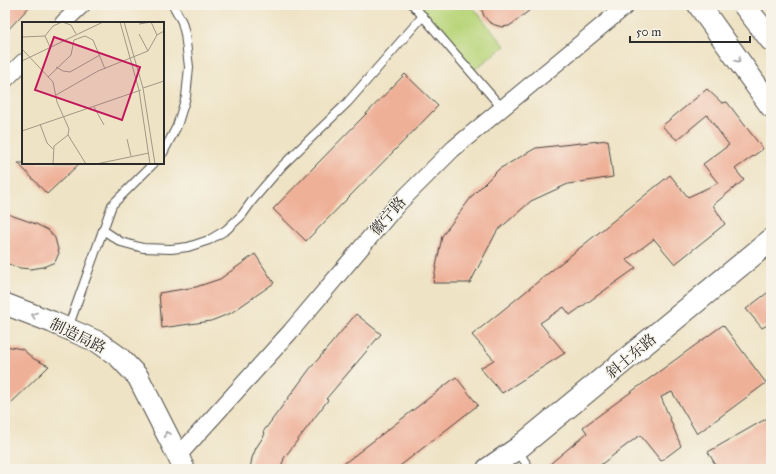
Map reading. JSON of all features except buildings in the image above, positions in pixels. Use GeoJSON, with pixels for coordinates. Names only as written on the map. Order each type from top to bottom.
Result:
{"type":"FeatureCollection","features":[{"type":"Feature","properties":{"kind":"main road"},"geometry":{"type":"LineString","coordinates":[[699,5],[771,106]]}},
{"type":"Feature","properties":{"kind":"main road"},"geometry":{"type":"LineString","coordinates":[[744,5],[771,40]]}},
{"type":"Feature","properties":{"kind":"main road","name":"斜土东路"},"geometry":{"type":"LineString","coordinates":[[488,469],[516,449],[771,240]]}},
{"type":"Feature","properties":{"kind":"street"},"geometry":{"type":"LineString","coordinates":[[64,22],[82,5]]}},
{"type":"Feature","properties":{"kind":"street","name":"徽宁路"},"geometry":{"type":"LineString","coordinates":[[181,462],[398,204],[453,149],[627,5]]}},
{"type":"Feature","properties":{"kind":"street"},"geometry":{"type":"LineString","coordinates":[[5,80],[22,63]]}},
{"type":"Feature","properties":{"kind":"street","name":"制造局路"},"geometry":{"type":"LineString","coordinates":[[5,304],[98,342],[119,357],[138,377],[181,462]]}},
{"type":"Feature","properties":{"kind":"lane"},"geometry":{"type":"LineString","coordinates":[[164,151],[177,126],[186,97],[189,67],[186,34],[182,22],[173,5]]}},
{"type":"Feature","properties":{"kind":"lane"},"geometry":{"type":"LineString","coordinates":[[413,5],[502,108]]}},
{"type":"Feature","properties":{"kind":"lane"},"geometry":{"type":"LineString","coordinates":[[103,230],[121,242],[143,248],[171,249],[188,247],[210,240],[226,230],[242,215],[282,166],[347,103],[423,16]]}},
{"type":"Feature","properties":{"kind":"lane"},"geometry":{"type":"LineString","coordinates":[[68,329],[112,205],[153,164]]}},
{"type":"Feature","properties":{"kind":"lane"},"geometry":{"type":"LineString","coordinates":[[516,449],[530,469]]}},
{"type":"Feature","properties":{"kind":"green space"},"geometry":{"type":"Polygon","coordinates":[[[418,5],[471,5],[505,46],[471,72],[418,5]]]}}]}
